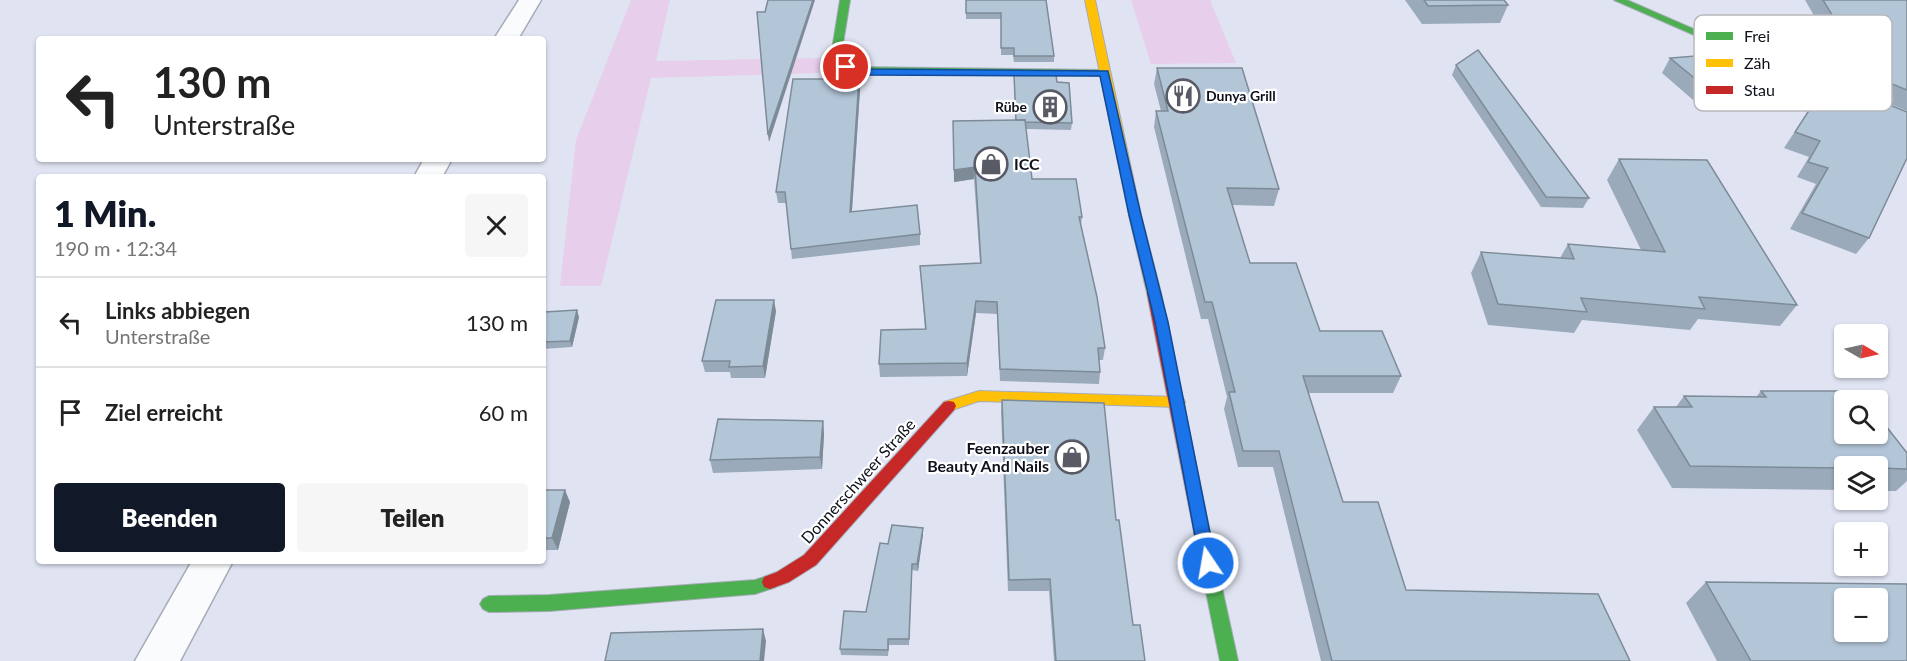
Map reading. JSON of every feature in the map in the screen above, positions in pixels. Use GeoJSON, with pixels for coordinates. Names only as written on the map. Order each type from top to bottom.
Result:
{"type":"FeatureCollection","features":[{"type":"Feature","properties":{"kind":"street"},"geometry":{"type":"LineString","coordinates":[[508,36],[530,0]]}},
{"type":"Feature","properties":{"kind":"street"},"geometry":{"type":"LineString","coordinates":[[845,0],[836,56],[839,62],[855,70],[1105,73]]}},
{"type":"Feature","properties":{"kind":"street"},"geometry":{"type":"LineString","coordinates":[[1090,0],[1178,402],[1196,504],[1229,661]]}},
{"type":"Feature","properties":{"kind":"street"},"geometry":{"type":"LineString","coordinates":[[1619,0],[1694,32]]}},
{"type":"Feature","properties":{"kind":"street","name":"Donnerschweer Straße"},"geometry":{"type":"LineString","coordinates":[[489,604],[549,603],[755,587],[783,577],[810,560],[947,407],[979,396],[1178,402]]}},
{"type":"Feature","properties":{"kind":"street"},"geometry":{"type":"LineString","coordinates":[[157,661],[211,564]]}},
{"type":"Feature","properties":{"kind":"shaded area"},"geometry":{"type":"Polygon","coordinates":[[[631,0],[670,0],[656,61],[821,58],[819,73],[651,78],[601,286],[560,286],[576,140],[631,0]]]}},
{"type":"Feature","properties":{"kind":"shaded area"},"geometry":{"type":"Polygon","coordinates":[[[1131,0],[1210,0],[1236,63],[1151,64],[1131,0]]]}},
{"type":"Feature","properties":{"kind":"building"},"geometry":{"type":"Polygon","coordinates":[[[768,0],[813,0],[768,135],[757,12],[765,12],[768,0]]]}},
{"type":"Feature","properties":{"kind":"building"},"geometry":{"type":"Polygon","coordinates":[[[966,0],[1046,0],[1054,56],[1014,56],[1014,48],[1001,48],[1001,13],[966,13],[966,0]]]}},
{"type":"Feature","properties":{"kind":"building"},"geometry":{"type":"Polygon","coordinates":[[[1424,0],[1504,0],[1508,5],[1428,6],[1424,0]]]}},
{"type":"Feature","properties":{"kind":"building"},"geometry":{"type":"Polygon","coordinates":[[[1823,0],[1907,0],[1907,90],[1892,84],[1892,15],[1832,15],[1823,0]]]}},
{"type":"Feature","properties":{"kind":"building"},"geometry":{"type":"Polygon","coordinates":[[[1478,50],[1589,198],[1546,197],[1456,65],[1478,50]]]}},
{"type":"Feature","properties":{"kind":"building"},"geometry":{"type":"Polygon","coordinates":[[[1694,56],[1694,78],[1670,58],[1694,56]]]}},
{"type":"Feature","properties":{"kind":"building"},"geometry":{"type":"Polygon","coordinates":[[[1157,68],[1242,68],[1279,189],[1227,188],[1250,263],[1296,263],[1320,331],[1382,331],[1401,376],[1303,376],[1343,502],[1378,502],[1406,590],[1598,594],[1630,661],[1332,661],[1279,451],[1243,451],[1229,392],[1235,392],[1212,302],[1205,302],[1156,111],[1168,111],[1157,68]]]}},
{"type":"Feature","properties":{"kind":"building"},"geometry":{"type":"Polygon","coordinates":[[[1014,75],[1056,75],[1057,82],[1069,83],[1072,123],[1016,120],[1014,75]]]}},
{"type":"Feature","properties":{"kind":"building"},"geometry":{"type":"Polygon","coordinates":[[[793,79],[859,79],[850,212],[917,205],[920,234],[791,249],[785,192],[776,192],[793,79]]]}},
{"type":"Feature","properties":{"kind":"building"},"geometry":{"type":"Polygon","coordinates":[[[1892,106],[1907,112],[1907,158],[1869,238],[1802,213],[1828,168],[1808,162],[1820,141],[1795,132],[1809,111],[1892,111],[1892,106]]]}},
{"type":"Feature","properties":{"kind":"building"},"geometry":{"type":"Polygon","coordinates":[[[1025,120],[1032,179],[1076,179],[1082,217],[1079,217],[1097,297],[1105,348],[1098,348],[1100,372],[1000,369],[997,302],[976,301],[967,363],[879,364],[881,330],[926,329],[920,266],[981,263],[975,167],[954,170],[953,121],[1025,120]]]}},
{"type":"Feature","properties":{"kind":"building"},"geometry":{"type":"Polygon","coordinates":[[[1619,159],[1707,160],[1797,305],[1699,297],[1705,309],[1581,298],[1587,312],[1498,304],[1481,252],[1574,259],[1568,244],[1665,252],[1619,159]]]}},
{"type":"Feature","properties":{"kind":"building"},"geometry":{"type":"Polygon","coordinates":[[[716,300],[774,300],[763,366],[729,367],[730,361],[702,361],[716,300]]]}},
{"type":"Feature","properties":{"kind":"building"},"geometry":{"type":"Polygon","coordinates":[[[577,310],[570,341],[546,342],[546,312],[577,310]]]}},
{"type":"Feature","properties":{"kind":"building"},"geometry":{"type":"Polygon","coordinates":[[[1761,391],[1834,391],[1834,444],[1888,444],[1888,429],[1907,453],[1907,469],[1888,468],[1888,456],[1834,456],[1834,468],[1690,466],[1654,407],[1692,407],[1684,396],[1766,397],[1761,391]]]}},
{"type":"Feature","properties":{"kind":"building"},"geometry":{"type":"Polygon","coordinates":[[[1002,400],[1104,403],[1116,520],[1119,520],[1133,625],[1140,625],[1145,661],[1056,661],[1050,579],[1009,580],[1002,400]]]}},
{"type":"Feature","properties":{"kind":"building"},"geometry":{"type":"Polygon","coordinates":[[[718,419],[823,421],[820,457],[710,460],[718,419]]]}},
{"type":"Feature","properties":{"kind":"building"},"geometry":{"type":"Polygon","coordinates":[[[546,490],[565,490],[552,538],[546,538],[546,490]]]}},
{"type":"Feature","properties":{"kind":"building"},"geometry":{"type":"Polygon","coordinates":[[[892,525],[923,528],[917,564],[912,564],[909,639],[888,639],[888,650],[840,649],[844,611],[866,612],[880,543],[888,544],[892,525]]]}},
{"type":"Feature","properties":{"kind":"building"},"geometry":{"type":"Polygon","coordinates":[[[1706,582],[1907,584],[1907,661],[1751,661],[1706,582]]]}},
{"type":"Feature","properties":{"kind":"building"},"geometry":{"type":"Polygon","coordinates":[[[763,629],[760,661],[605,661],[611,633],[763,629]]]}},
{"type":"Feature","properties":{"kind":"traffic: fast"},"geometry":{"type":"LineString","coordinates":[[845,0],[836,56],[846,67],[855,70],[1105,73]]}},
{"type":"Feature","properties":{"kind":"traffic: fast"},"geometry":{"type":"LineString","coordinates":[[1619,0],[1694,32]]}},
{"type":"Feature","properties":{"kind":"traffic: fast"},"geometry":{"type":"LineString","coordinates":[[1205,547],[1229,661]]}},
{"type":"Feature","properties":{"kind":"traffic: fast"},"geometry":{"type":"LineString","coordinates":[[489,604],[549,603],[755,587],[770,582]]}},
{"type":"Feature","properties":{"kind":"traffic: slow"},"geometry":{"type":"LineString","coordinates":[[1090,0],[1135,215],[1154,293]]}},
{"type":"Feature","properties":{"kind":"traffic: slow"},"geometry":{"type":"LineString","coordinates":[[949,406],[979,396],[1178,402]]}},
{"type":"Feature","properties":{"kind":"traffic: jam"},"geometry":{"type":"LineString","coordinates":[[1154,293],[1205,547]]}},
{"type":"Feature","properties":{"kind":"traffic: jam"},"geometry":{"type":"LineString","coordinates":[[770,582],[783,577],[810,560],[949,406]]}},
{"type":"Feature","properties":{"kind":"place","name":"Dunya Grill"},"geometry":{"type":"Point","coordinates":[1183,96]}},
{"type":"Feature","properties":{"kind":"place","name":"Rübe"},"geometry":{"type":"Point","coordinates":[1050,107]}},
{"type":"Feature","properties":{"kind":"place","name":"ICC"},"geometry":{"type":"Point","coordinates":[991,164]}},
{"type":"Feature","properties":{"kind":"place","name":"Feenzauber Beauty And Nails"},"geometry":{"type":"Point","coordinates":[1072,457]}},
{"type":"Feature","properties":{"kind":"route"},"geometry":{"type":"LineString","coordinates":[[846,67],[866,72],[1105,73],[1178,402],[1208,563]]}}]}
